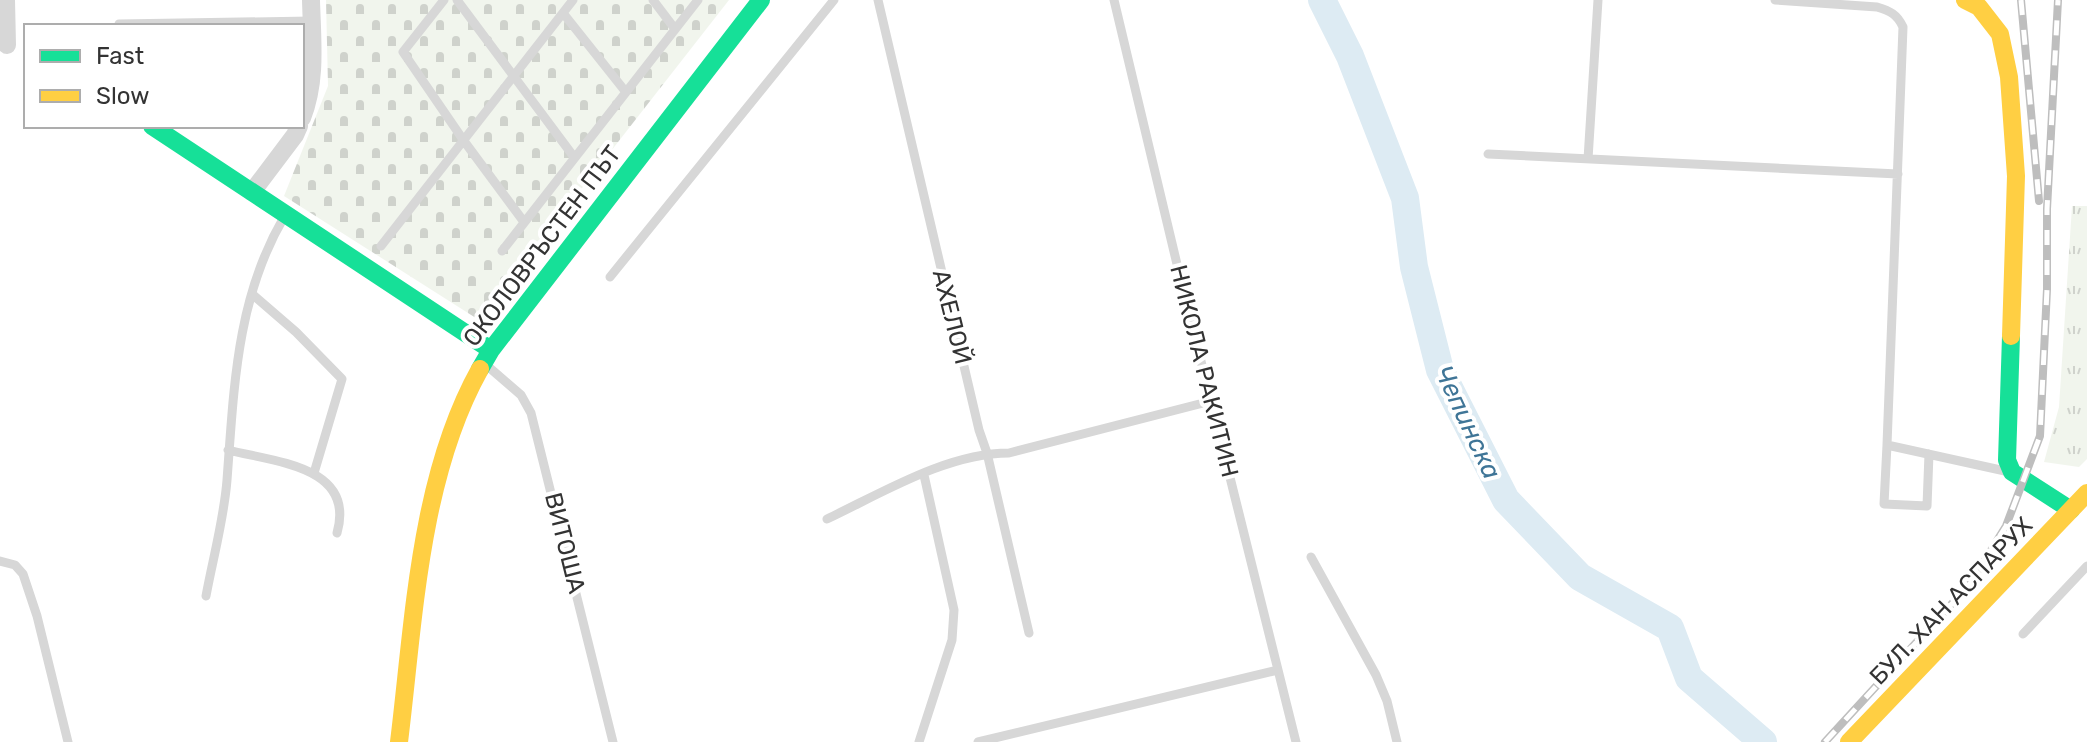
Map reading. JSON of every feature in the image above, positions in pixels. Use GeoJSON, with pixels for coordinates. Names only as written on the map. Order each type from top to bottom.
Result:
{"type":"FeatureCollection","features":[{"type":"Feature","properties":{"kind":"street"},"geometry":{"type":"LineString","coordinates":[[6,0],[4,44],[24,51]]}},
{"type":"Feature","properties":{"kind":"street"},"geometry":{"type":"LineString","coordinates":[[304,112],[313,68],[311,0]]}},
{"type":"Feature","properties":{"kind":"street","name":"ОКОЛОВРЪСТЕН ПЪТ"},"geometry":{"type":"LineString","coordinates":[[399,742],[433,505],[447,450],[465,399],[487,356],[761,0]]}},
{"type":"Feature","properties":{"kind":"street"},"geometry":{"type":"LineString","coordinates":[[1965,0],[1992,16],[2005,49],[2016,176],[2007,460],[2012,472],[2071,510]]}},
{"type":"Feature","properties":{"kind":"street"},"geometry":{"type":"LineString","coordinates":[[155,128],[286,214],[487,356]]}},
{"type":"Feature","properties":{"kind":"street"},"geometry":{"type":"LineString","coordinates":[[252,192],[298,128]]}},
{"type":"Feature","properties":{"kind":"street","name":"БУЛ. ХАН АСПАРУХ"},"geometry":{"type":"LineString","coordinates":[[1849,742],[2087,493]]}},
{"type":"Feature","properties":{"kind":"lane"},"geometry":{"type":"LineString","coordinates":[[444,0],[403,52],[524,222]]}},
{"type":"Feature","properties":{"kind":"lane"},"geometry":{"type":"LineString","coordinates":[[457,0],[574,157]]}},
{"type":"Feature","properties":{"kind":"lane"},"geometry":{"type":"LineString","coordinates":[[381,246],[573,0]]}},
{"type":"Feature","properties":{"kind":"lane"},"geometry":{"type":"LineString","coordinates":[[653,0],[675,29]]}},
{"type":"Feature","properties":{"kind":"lane"},"geometry":{"type":"LineString","coordinates":[[502,251],[698,0]]}},
{"type":"Feature","properties":{"kind":"lane"},"geometry":{"type":"LineString","coordinates":[[610,277],[834,0]]}},
{"type":"Feature","properties":{"kind":"lane","name":"АХЕЛОЙ"},"geometry":{"type":"LineString","coordinates":[[878,0],[911,149],[1029,633]]}},
{"type":"Feature","properties":{"kind":"lane","name":"НИКОЛА РАКИТИН"},"geometry":{"type":"LineString","coordinates":[[1114,0],[1296,742]]}},
{"type":"Feature","properties":{"kind":"lane"},"geometry":{"type":"LineString","coordinates":[[1588,159],[1598,0]]}},
{"type":"Feature","properties":{"kind":"lane"},"geometry":{"type":"LineString","coordinates":[[1775,0],[1877,7],[1890,11],[1899,18],[1903,27],[1884,504],[1927,506],[1929,454]]}},
{"type":"Feature","properties":{"kind":"lane"},"geometry":{"type":"LineString","coordinates":[[563,13],[625,91]]}},
{"type":"Feature","properties":{"kind":"lane"},"geometry":{"type":"LineString","coordinates":[[119,24],[311,21]]}},
{"type":"Feature","properties":{"kind":"lane"},"geometry":{"type":"LineString","coordinates":[[1488,154],[1898,174]]}},
{"type":"Feature","properties":{"kind":"lane"},"geometry":{"type":"LineString","coordinates":[[206,596],[227,483],[233,391],[252,294],[266,248],[286,214]]}},
{"type":"Feature","properties":{"kind":"lane"},"geometry":{"type":"LineString","coordinates":[[252,294],[296,332],[342,379],[314,473]]}},
{"type":"Feature","properties":{"kind":"lane","name":"ВИТОША"},"geometry":{"type":"LineString","coordinates":[[487,356],[521,395],[531,413],[613,742]]}},
{"type":"Feature","properties":{"kind":"lane"},"geometry":{"type":"LineString","coordinates":[[827,519],[962,459],[987,453],[1009,453],[1211,401]]}},
{"type":"Feature","properties":{"kind":"lane"},"geometry":{"type":"LineString","coordinates":[[1887,445],[2012,472]]}},
{"type":"Feature","properties":{"kind":"lane"},"geometry":{"type":"LineString","coordinates":[[228,450],[314,473],[333,487],[340,500],[341,518],[337,533]]}},
{"type":"Feature","properties":{"kind":"lane"},"geometry":{"type":"LineString","coordinates":[[919,742],[952,640],[954,610],[924,475]]}},
{"type":"Feature","properties":{"kind":"lane"},"geometry":{"type":"LineString","coordinates":[[1311,557],[1376,675],[1387,701],[1397,742]]}},
{"type":"Feature","properties":{"kind":"lane"},"geometry":{"type":"LineString","coordinates":[[0,561],[15,565],[23,574],[37,616],[68,742]]}},
{"type":"Feature","properties":{"kind":"lane"},"geometry":{"type":"LineString","coordinates":[[2023,634],[2087,566]]}},
{"type":"Feature","properties":{"kind":"lane"},"geometry":{"type":"LineString","coordinates":[[978,742],[1278,670]]}},
{"type":"Feature","properties":{"kind":"green space"},"geometry":{"type":"Polygon","coordinates":[[[326,0],[729,0],[479,320],[284,196],[328,86],[326,0]]]}},
{"type":"Feature","properties":{"kind":"green space"},"geometry":{"type":"Polygon","coordinates":[[[2072,206],[2087,206],[2087,459],[2079,467],[2044,462],[2059,407],[2072,206]]]}},
{"type":"Feature","properties":{"kind":"waterway","name":"Чепинска"},"geometry":{"type":"LineString","coordinates":[[1322,0],[1350,56],[1405,198],[1414,267],[1440,370],[1506,500],[1580,577],[1670,628],[1689,678],[1763,742]]}},
{"type":"Feature","properties":{"kind":"railway"},"geometry":{"type":"LineString","coordinates":[[2021,0],[2039,201]]}},
{"type":"Feature","properties":{"kind":"railway"},"geometry":{"type":"LineString","coordinates":[[1825,742],[1970,584],[2006,526],[2040,436],[2058,0]]}},
{"type":"Feature","properties":{"kind":"traffic: fast"},"geometry":{"type":"LineString","coordinates":[[480,369],[491,350],[761,0]]}},
{"type":"Feature","properties":{"kind":"traffic: fast"},"geometry":{"type":"LineString","coordinates":[[155,128],[491,350]]}},
{"type":"Feature","properties":{"kind":"traffic: fast"},"geometry":{"type":"LineString","coordinates":[[2011,336],[2007,460],[2012,472],[2071,510]]}},
{"type":"Feature","properties":{"kind":"traffic: slow"},"geometry":{"type":"LineString","coordinates":[[1965,0],[1979,7],[2000,34],[2009,77],[2016,176],[2011,336]]}},
{"type":"Feature","properties":{"kind":"traffic: slow"},"geometry":{"type":"LineString","coordinates":[[399,742],[415,600],[432,503],[460,411],[480,369]]}},
{"type":"Feature","properties":{"kind":"traffic: slow"},"geometry":{"type":"LineString","coordinates":[[1849,742],[2087,493]]}}]}
